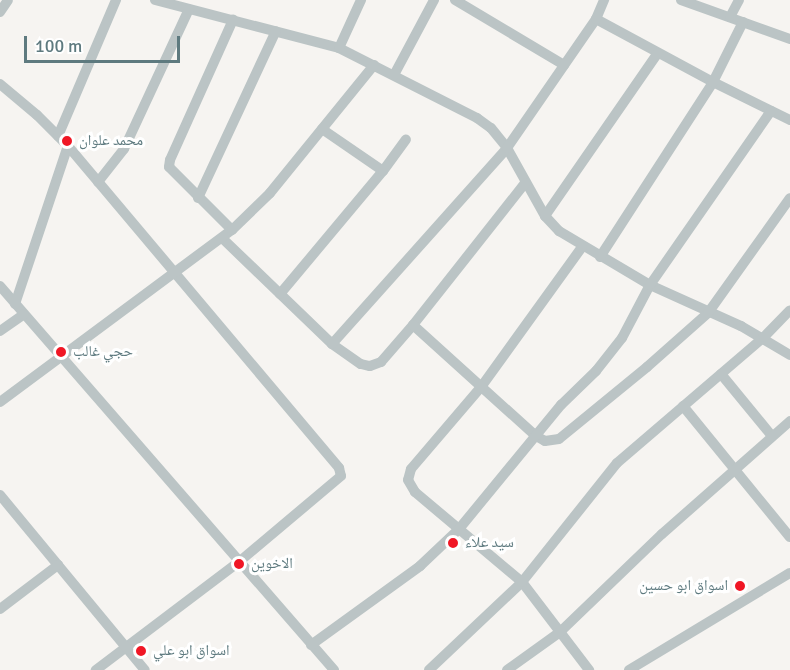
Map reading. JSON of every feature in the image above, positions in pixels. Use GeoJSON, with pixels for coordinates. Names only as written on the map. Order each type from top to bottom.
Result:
{"type":"FeatureCollection","features":[{"type":"Feature","properties":{"kind":"street"},"geometry":{"type":"LineString","coordinates":[[0,12],[8,0]]}},
{"type":"Feature","properties":{"kind":"street"},"geometry":{"type":"LineString","coordinates":[[58,136],[116,0]]}},
{"type":"Feature","properties":{"kind":"street"},"geometry":{"type":"LineString","coordinates":[[155,0],[339,48],[477,118],[491,128],[507,148],[545,216],[559,231],[582,247],[650,285],[764,337],[790,355]]}},
{"type":"Feature","properties":{"kind":"street"},"geometry":{"type":"LineString","coordinates":[[339,48],[362,0]]}},
{"type":"Feature","properties":{"kind":"street"},"geometry":{"type":"LineString","coordinates":[[394,75],[434,0]]}},
{"type":"Feature","properties":{"kind":"street"},"geometry":{"type":"LineString","coordinates":[[455,0],[564,64]]}},
{"type":"Feature","properties":{"kind":"street"},"geometry":{"type":"LineString","coordinates":[[332,344],[507,148],[596,19],[604,0]]}},
{"type":"Feature","properties":{"kind":"street"},"geometry":{"type":"LineString","coordinates":[[681,0],[790,39]]}},
{"type":"Feature","properties":{"kind":"street"},"geometry":{"type":"LineString","coordinates":[[730,17],[739,0]]}},
{"type":"Feature","properties":{"kind":"street"},"geometry":{"type":"LineString","coordinates":[[98,182],[124,149],[189,9]]}},
{"type":"Feature","properties":{"kind":"street"},"geometry":{"type":"LineString","coordinates":[[596,19],[713,82],[790,120]]}},
{"type":"Feature","properties":{"kind":"street"},"geometry":{"type":"LineString","coordinates":[[232,230],[174,174],[170,167],[170,160],[233,20]]}},
{"type":"Feature","properties":{"kind":"street"},"geometry":{"type":"LineString","coordinates":[[600,257],[713,82],[743,22]]}},
{"type":"Feature","properties":{"kind":"street"},"geometry":{"type":"LineString","coordinates":[[198,198],[276,32]]}},
{"type":"Feature","properties":{"kind":"street"},"geometry":{"type":"LineString","coordinates":[[545,216],[658,52]]}},
{"type":"Feature","properties":{"kind":"street"},"geometry":{"type":"LineString","coordinates":[[0,402],[232,230],[270,194],[374,65]]}},
{"type":"Feature","properties":{"kind":"street"},"geometry":{"type":"LineString","coordinates":[[0,84],[68,146],[339,468],[341,476],[240,561],[96,670]]}},
{"type":"Feature","properties":{"kind":"street"},"geometry":{"type":"LineString","coordinates":[[311,645],[420,566],[459,529],[561,405],[585,384],[622,338],[650,285],[771,111]]}},
{"type":"Feature","properties":{"kind":"street"},"geometry":{"type":"LineString","coordinates":[[322,129],[383,171]]}},
{"type":"Feature","properties":{"kind":"street"},"geometry":{"type":"LineString","coordinates":[[280,294],[383,171],[405,140]]}},
{"type":"Feature","properties":{"kind":"street"},"geometry":{"type":"LineString","coordinates":[[15,304],[68,146]]}},
{"type":"Feature","properties":{"kind":"street"},"geometry":{"type":"LineString","coordinates":[[222,238],[332,344],[361,364],[370,366],[381,362],[413,325],[525,183]]}},
{"type":"Feature","properties":{"kind":"street"},"geometry":{"type":"LineString","coordinates":[[413,325],[536,436],[551,441],[565,436],[708,313],[790,198]]}},
{"type":"Feature","properties":{"kind":"street"},"geometry":{"type":"LineString","coordinates":[[582,247],[481,387],[411,469],[408,480],[415,492],[522,582],[589,670]]}},
{"type":"Feature","properties":{"kind":"street"},"geometry":{"type":"LineString","coordinates":[[0,286],[334,670]]}},
{"type":"Feature","properties":{"kind":"street"},"geometry":{"type":"LineString","coordinates":[[429,670],[522,582],[617,463],[790,312]]}},
{"type":"Feature","properties":{"kind":"street"},"geometry":{"type":"LineString","coordinates":[[0,332],[24,314]]}},
{"type":"Feature","properties":{"kind":"street"},"geometry":{"type":"LineString","coordinates":[[721,374],[772,436]]}},
{"type":"Feature","properties":{"kind":"street"},"geometry":{"type":"LineString","coordinates":[[683,406],[790,537]]}},
{"type":"Feature","properties":{"kind":"street"},"geometry":{"type":"LineString","coordinates":[[507,670],[560,632],[735,468],[790,421]]}},
{"type":"Feature","properties":{"kind":"street"},"geometry":{"type":"LineString","coordinates":[[0,495],[145,670]]}},
{"type":"Feature","properties":{"kind":"street"},"geometry":{"type":"LineString","coordinates":[[0,609],[58,565]]}},
{"type":"Feature","properties":{"kind":"street"},"geometry":{"type":"LineString","coordinates":[[629,670],[790,573]]}},
{"type":"Feature","properties":{"kind":"place","name":"محمد علوان"},"geometry":{"type":"Point","coordinates":[67,141]}},
{"type":"Feature","properties":{"kind":"place","name":"حجي غالب"},"geometry":{"type":"Point","coordinates":[61,352]}},
{"type":"Feature","properties":{"kind":"place","name":"سيد علاء"},"geometry":{"type":"Point","coordinates":[453,543]}},
{"type":"Feature","properties":{"kind":"place","name":"الاخوين"},"geometry":{"type":"Point","coordinates":[239,564]}},
{"type":"Feature","properties":{"kind":"place","name":"اسواق ابو حسين"},"geometry":{"type":"Point","coordinates":[740,586]}},
{"type":"Feature","properties":{"kind":"place","name":"اسواق ابو علي"},"geometry":{"type":"Point","coordinates":[141,651]}}]}
